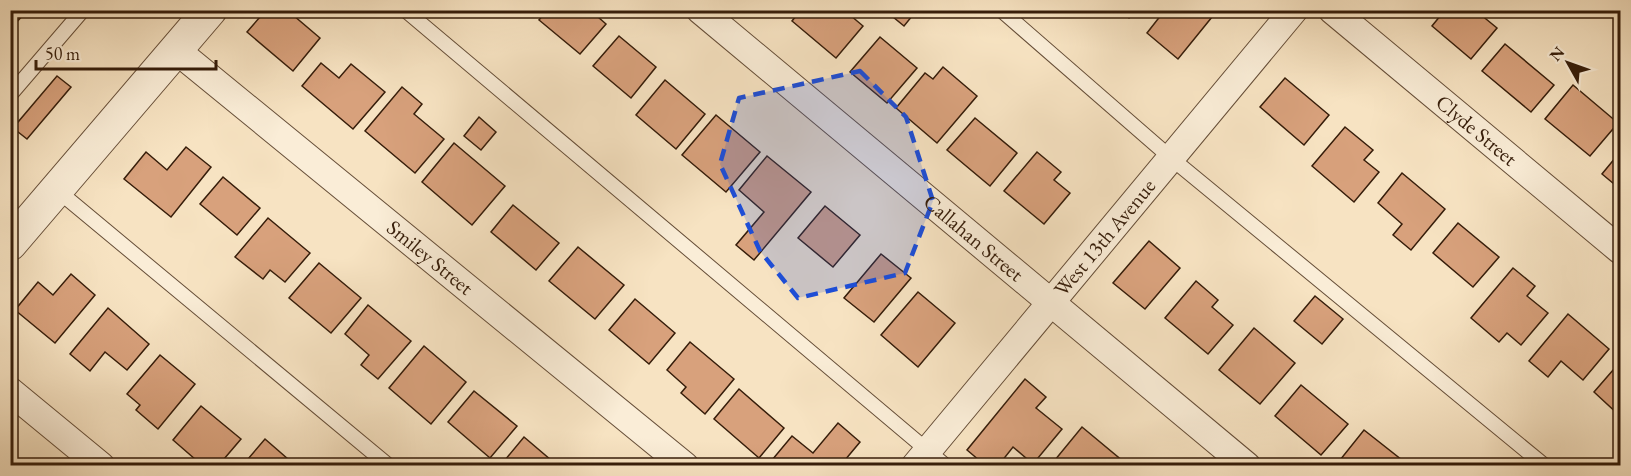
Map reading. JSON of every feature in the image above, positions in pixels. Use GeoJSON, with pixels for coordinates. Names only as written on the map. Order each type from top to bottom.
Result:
{"type":"FeatureCollection","features":[{"type":"Feature","properties":{"kind":"street"},"geometry":{"type":"LineString","coordinates":[[10,244],[210,10]]}},
{"type":"Feature","properties":{"kind":"street","name":"Callahan Street"},"geometry":{"type":"LineString","coordinates":[[700,10],[1247,465]]}},
{"type":"Feature","properties":{"kind":"street","name":"West 13th Avenue"},"geometry":{"type":"LineString","coordinates":[[929,460],[1051,302],[1294,10]]}},
{"type":"Feature","properties":{"kind":"street","name":"Clyde Street"},"geometry":{"type":"LineString","coordinates":[[1332,10],[1620,250]]}},
{"type":"Feature","properties":{"kind":"street","name":"Smiley Street"},"geometry":{"type":"LineString","coordinates":[[176,50],[685,465]]}},
{"type":"Feature","properties":{"kind":"street"},"geometry":{"type":"LineString","coordinates":[[10,391],[101,465]]}},
{"type":"Feature","properties":{"kind":"lane"},"geometry":{"type":"LineString","coordinates":[[10,95],[84,10]]}},
{"type":"Feature","properties":{"kind":"lane"},"geometry":{"type":"LineString","coordinates":[[405,10],[929,460]]}},
{"type":"Feature","properties":{"kind":"lane"},"geometry":{"type":"LineString","coordinates":[[1001,10],[1171,158],[1545,465]]}},
{"type":"Feature","properties":{"kind":"lane"},"geometry":{"type":"LineString","coordinates":[[57,190],[388,465]]}},
{"type":"Feature","properties":{"kind":"highlighted area"},"geometry":{"type":"Polygon","coordinates":[[[860,71],[906,117],[933,201],[905,273],[798,298],[760,251],[720,164],[739,98],[860,71]]]}},
{"type":"Feature","properties":{"kind":"building"},"geometry":{"type":"Polygon","coordinates":[[[10,10],[28,10],[10,29],[10,10]]]}},
{"type":"Feature","properties":{"kind":"building"},"geometry":{"type":"Polygon","coordinates":[[[266,10],[287,10],[320,38],[293,71],[247,32],[266,10]]]}},
{"type":"Feature","properties":{"kind":"building"},"geometry":{"type":"Polygon","coordinates":[[[547,10],[590,10],[606,24],[580,54],[539,20],[547,10]]]}},
{"type":"Feature","properties":{"kind":"building"},"geometry":{"type":"Polygon","coordinates":[[[801,10],[844,10],[863,26],[836,58],[792,21],[801,10]]]}},
{"type":"Feature","properties":{"kind":"building"},"geometry":{"type":"Polygon","coordinates":[[[888,10],[917,10],[904,26],[887,12],[888,10]]]}},
{"type":"Feature","properties":{"kind":"building"},"geometry":{"type":"Polygon","coordinates":[[[1121,10],[1136,10],[1129,18],[1121,10]]]}},
{"type":"Feature","properties":{"kind":"building"},"geometry":{"type":"Polygon","coordinates":[[[1165,10],[1204,10],[1212,17],[1178,59],[1147,33],[1165,10]]]}},
{"type":"Feature","properties":{"kind":"building"},"geometry":{"type":"Polygon","coordinates":[[[1445,10],[1475,10],[1497,28],[1471,59],[1432,26],[1445,10]]]}},
{"type":"Feature","properties":{"kind":"building"},"geometry":{"type":"Polygon","coordinates":[[[619,36],[656,67],[631,98],[593,66],[619,36]]]}},
{"type":"Feature","properties":{"kind":"building"},"geometry":{"type":"Polygon","coordinates":[[[880,37],[917,68],[887,103],[850,72],[880,37]]]}},
{"type":"Feature","properties":{"kind":"building"},"geometry":{"type":"Polygon","coordinates":[[[1505,44],[1554,85],[1531,112],[1482,71],[1505,44]]]}},
{"type":"Feature","properties":{"kind":"building"},"geometry":{"type":"Polygon","coordinates":[[[321,63],[339,78],[351,64],[385,92],[353,129],[302,86],[321,63]]]}},
{"type":"Feature","properties":{"kind":"building"},"geometry":{"type":"Polygon","coordinates":[[[943,67],[977,96],[937,143],[896,108],[925,73],[933,79],[943,67]]]}},
{"type":"Feature","properties":{"kind":"building"},"geometry":{"type":"Polygon","coordinates":[[[57,76],[71,87],[27,139],[13,128],[57,76]]]}},
{"type":"Feature","properties":{"kind":"building"},"geometry":{"type":"Polygon","coordinates":[[[1285,78],[1329,115],[1304,145],[1260,107],[1285,78]]]}},
{"type":"Feature","properties":{"kind":"building"},"geometry":{"type":"Polygon","coordinates":[[[665,80],[705,114],[676,149],[636,115],[665,80]]]}},
{"type":"Feature","properties":{"kind":"building"},"geometry":{"type":"Polygon","coordinates":[[[1573,85],[1618,123],[1590,156],[1545,119],[1573,85]]]}},
{"type":"Feature","properties":{"kind":"building"},"geometry":{"type":"Polygon","coordinates":[[[402,87],[422,104],[414,114],[444,139],[415,173],[365,131],[402,87]]]}},
{"type":"Feature","properties":{"kind":"building"},"geometry":{"type":"Polygon","coordinates":[[[716,115],[760,152],[726,192],[682,155],[716,115]]]}},
{"type":"Feature","properties":{"kind":"building"},"geometry":{"type":"Polygon","coordinates":[[[479,117],[496,132],[481,150],[464,136],[479,117]]]}},
{"type":"Feature","properties":{"kind":"building"},"geometry":{"type":"Polygon","coordinates":[[[975,118],[1017,153],[990,186],[947,150],[975,118]]]}},
{"type":"Feature","properties":{"kind":"building"},"geometry":{"type":"Polygon","coordinates":[[[1345,127],[1373,150],[1364,160],[1379,172],[1354,202],[1312,166],[1345,127]]]}},
{"type":"Feature","properties":{"kind":"building"},"geometry":{"type":"Polygon","coordinates":[[[454,143],[505,186],[472,225],[422,182],[454,143]]]}},
{"type":"Feature","properties":{"kind":"building"},"geometry":{"type":"Polygon","coordinates":[[[186,147],[211,167],[171,217],[124,179],[146,152],[167,170],[186,147]]]}},
{"type":"Feature","properties":{"kind":"building"},"geometry":{"type":"Polygon","coordinates":[[[1037,152],[1061,172],[1054,180],[1070,193],[1044,224],[1004,191],[1037,152]]]}},
{"type":"Feature","properties":{"kind":"building"},"geometry":{"type":"Polygon","coordinates":[[[1620,152],[1620,189],[1602,174],[1620,152]]]}},
{"type":"Feature","properties":{"kind":"building"},"geometry":{"type":"Polygon","coordinates":[[[767,156],[811,192],[754,260],[736,245],[764,212],[739,190],[767,156]]]}},
{"type":"Feature","properties":{"kind":"building"},"geometry":{"type":"Polygon","coordinates":[[[1402,173],[1445,209],[1411,250],[1393,235],[1402,224],[1378,203],[1402,173]]]}},
{"type":"Feature","properties":{"kind":"building"},"geometry":{"type":"Polygon","coordinates":[[[223,177],[260,208],[237,235],[200,204],[223,177]]]}},
{"type":"Feature","properties":{"kind":"building"},"geometry":{"type":"Polygon","coordinates":[[[513,205],[559,243],[536,270],[491,232],[513,205]]]}},
{"type":"Feature","properties":{"kind":"building"},"geometry":{"type":"Polygon","coordinates":[[[825,206],[860,235],[833,267],[798,238],[825,206]]]}},
{"type":"Feature","properties":{"kind":"building"},"geometry":{"type":"Polygon","coordinates":[[[268,218],[310,253],[285,282],[270,270],[263,279],[235,257],[268,218]]]}},
{"type":"Feature","properties":{"kind":"building"},"geometry":{"type":"Polygon","coordinates":[[[1458,223],[1499,257],[1473,287],[1433,253],[1458,223]]]}},
{"type":"Feature","properties":{"kind":"building"},"geometry":{"type":"Polygon","coordinates":[[[1149,241],[1180,268],[1145,309],[1113,283],[1149,241]]]}},
{"type":"Feature","properties":{"kind":"building"},"geometry":{"type":"Polygon","coordinates":[[[578,247],[624,285],[595,319],[549,281],[578,247]]]}},
{"type":"Feature","properties":{"kind":"building"},"geometry":{"type":"Polygon","coordinates":[[[881,254],[911,278],[874,322],[844,298],[881,254]]]}},
{"type":"Feature","properties":{"kind":"building"},"geometry":{"type":"Polygon","coordinates":[[[319,263],[361,298],[331,333],[289,298],[319,263]]]}},
{"type":"Feature","properties":{"kind":"building"},"geometry":{"type":"Polygon","coordinates":[[[1513,268],[1535,286],[1527,296],[1548,313],[1521,345],[1507,333],[1499,342],[1471,318],[1513,268]]]}},
{"type":"Feature","properties":{"kind":"building"},"geometry":{"type":"Polygon","coordinates":[[[71,274],[95,295],[55,343],[15,310],[38,282],[53,295],[71,274]]]}},
{"type":"Feature","properties":{"kind":"building"},"geometry":{"type":"Polygon","coordinates":[[[1196,281],[1218,300],[1212,307],[1233,325],[1208,354],[1165,318],[1196,281]]]}},
{"type":"Feature","properties":{"kind":"building"},"geometry":{"type":"Polygon","coordinates":[[[918,292],[955,323],[918,367],[881,335],[918,292]]]}},
{"type":"Feature","properties":{"kind":"building"},"geometry":{"type":"Polygon","coordinates":[[[1315,296],[1343,319],[1322,344],[1294,321],[1315,296]]]}},
{"type":"Feature","properties":{"kind":"building"},"geometry":{"type":"Polygon","coordinates":[[[635,299],[675,333],[649,364],[609,330],[635,299]]]}},
{"type":"Feature","properties":{"kind":"building"},"geometry":{"type":"Polygon","coordinates":[[[368,305],[411,341],[378,379],[361,365],[369,355],[345,334],[368,305]]]}},
{"type":"Feature","properties":{"kind":"building"},"geometry":{"type":"Polygon","coordinates":[[[108,308],[149,344],[127,370],[105,352],[90,371],[70,354],[108,308]]]}},
{"type":"Feature","properties":{"kind":"building"},"geometry":{"type":"Polygon","coordinates":[[[1568,314],[1609,349],[1583,380],[1561,361],[1548,377],[1529,361],[1568,314]]]}},
{"type":"Feature","properties":{"kind":"building"},"geometry":{"type":"Polygon","coordinates":[[[1254,328],[1295,363],[1260,404],[1219,370],[1254,328]]]}},
{"type":"Feature","properties":{"kind":"building"},"geometry":{"type":"Polygon","coordinates":[[[690,342],[734,379],[705,414],[681,393],[686,387],[667,370],[690,342]]]}},
{"type":"Feature","properties":{"kind":"building"},"geometry":{"type":"Polygon","coordinates":[[[424,346],[466,382],[431,424],[389,388],[424,346]]]}},
{"type":"Feature","properties":{"kind":"building"},"geometry":{"type":"Polygon","coordinates":[[[160,355],[195,384],[158,429],[136,410],[140,405],[127,394],[160,355]]]}},
{"type":"Feature","properties":{"kind":"building"},"geometry":{"type":"Polygon","coordinates":[[[1620,362],[1620,416],[1594,392],[1620,362]]]}},
{"type":"Feature","properties":{"kind":"building"},"geometry":{"type":"Polygon","coordinates":[[[1025,379],[1046,397],[1036,408],[1062,429],[1033,464],[1013,447],[998,466],[986,466],[967,450],[1025,379]]]}},
{"type":"Feature","properties":{"kind":"building"},"geometry":{"type":"Polygon","coordinates":[[[1301,385],[1348,424],[1321,455],[1275,416],[1301,385]]]}},
{"type":"Feature","properties":{"kind":"building"},"geometry":{"type":"Polygon","coordinates":[[[739,389],[784,428],[759,458],[714,419],[739,389]]]}},
{"type":"Feature","properties":{"kind":"building"},"geometry":{"type":"Polygon","coordinates":[[[474,391],[517,426],[490,458],[448,422],[474,391]]]}},
{"type":"Feature","properties":{"kind":"building"},"geometry":{"type":"Polygon","coordinates":[[[201,406],[241,439],[218,466],[203,466],[173,440],[201,406]]]}},
{"type":"Feature","properties":{"kind":"building"},"geometry":{"type":"Polygon","coordinates":[[[838,423],[860,442],[840,466],[767,466],[792,436],[813,453],[838,423]]]}},
{"type":"Feature","properties":{"kind":"building"},"geometry":{"type":"Polygon","coordinates":[[[1082,427],[1124,462],[1122,466],[1050,466],[1082,427]]]}},
{"type":"Feature","properties":{"kind":"building"},"geometry":{"type":"Polygon","coordinates":[[[1364,430],[1407,464],[1406,466],[1336,465],[1364,430]]]}},
{"type":"Feature","properties":{"kind":"building"},"geometry":{"type":"Polygon","coordinates":[[[524,437],[558,466],[500,466],[524,437]]]}},
{"type":"Feature","properties":{"kind":"building"},"geometry":{"type":"Polygon","coordinates":[[[265,439],[296,466],[242,466],[265,439]]]}}]}
